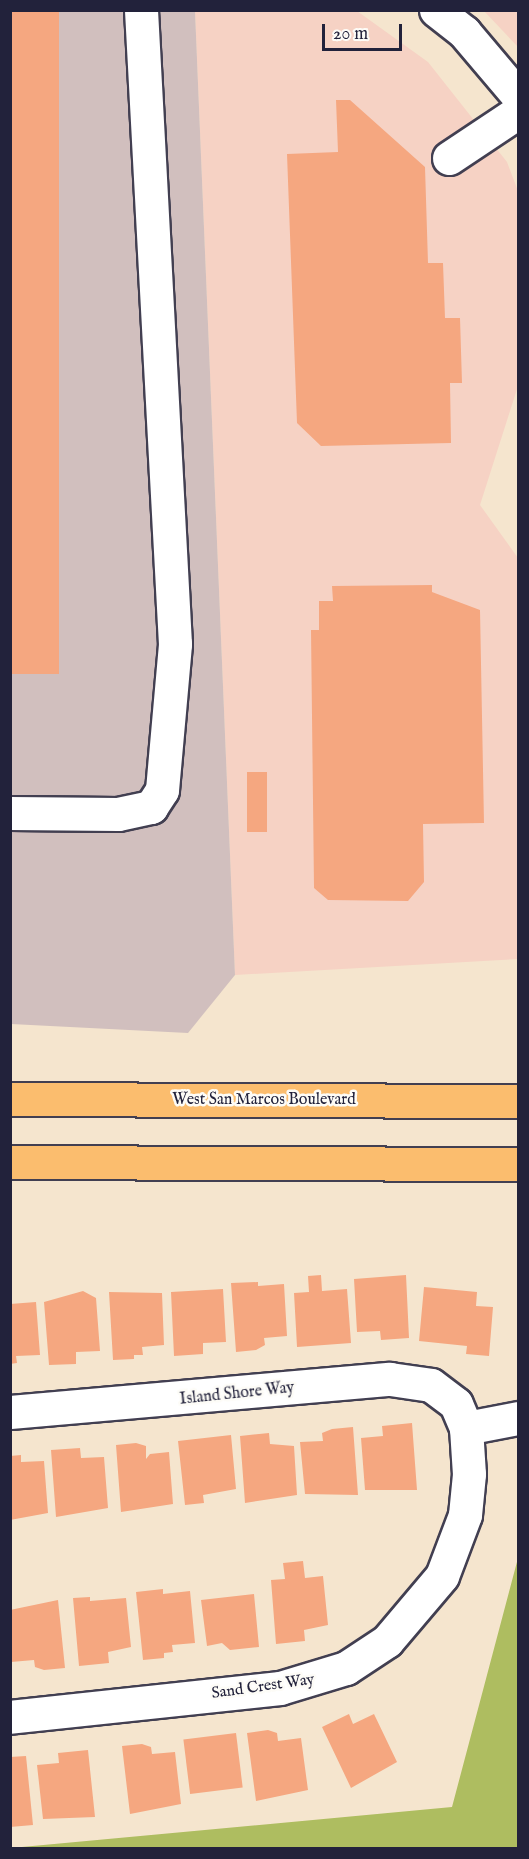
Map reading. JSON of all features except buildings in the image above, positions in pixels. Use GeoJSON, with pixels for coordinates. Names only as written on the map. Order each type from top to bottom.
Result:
{"type":"FeatureCollection","features":[{"type":"Feature","properties":{"kind":"main road","name":"West San Marcos Boulevard"},"geometry":{"type":"LineString","coordinates":[[10,1099],[519,1101]]}},
{"type":"Feature","properties":{"kind":"main road"},"geometry":{"type":"LineString","coordinates":[[10,1162],[519,1164]]}},
{"type":"Feature","properties":{"kind":"street"},"geometry":{"type":"LineString","coordinates":[[10,813],[118,814],[151,807],[162,790],[175,644],[141,10]]}},
{"type":"Feature","properties":{"kind":"street"},"geometry":{"type":"LineString","coordinates":[[436,10],[464,32],[519,96]]}},
{"type":"Feature","properties":{"kind":"street"},"geometry":{"type":"LineString","coordinates":[[449,158],[519,112]]}},
{"type":"Feature","properties":{"kind":"street","name":"Island Shore Way"},"geometry":{"type":"LineString","coordinates":[[10,1412],[390,1379],[430,1385],[461,1416]]}},
{"type":"Feature","properties":{"kind":"street"},"geometry":{"type":"LineString","coordinates":[[461,1416],[519,1418]]}},
{"type":"Feature","properties":{"kind":"street","name":"Sand Crest Way"},"geometry":{"type":"LineString","coordinates":[[10,1717],[280,1688],[346,1668],[387,1641],[442,1576],[465,1515],[461,1416]]}},
{"type":"Feature","properties":{"kind":"shaded area"},"geometry":{"type":"Polygon","coordinates":[[[10,11],[195,11],[235,975],[188,1033],[11,1024],[10,11]]]}},
{"type":"Feature","properties":{"kind":"shaded area"},"geometry":{"type":"Polygon","coordinates":[[[195,11],[357,11],[428,62],[507,162],[518,191],[518,386],[480,505],[518,558],[518,959],[235,975],[195,11]]]}},
{"type":"Feature","properties":{"kind":"shaded area"},"geometry":{"type":"Polygon","coordinates":[[[484,11],[518,11],[518,47],[484,11]]]}},
{"type":"Feature","properties":{"kind":"green space"},"geometry":{"type":"Polygon","coordinates":[[[518,1558],[518,1848],[11,1848],[452,1807],[518,1558]]]}}]}
